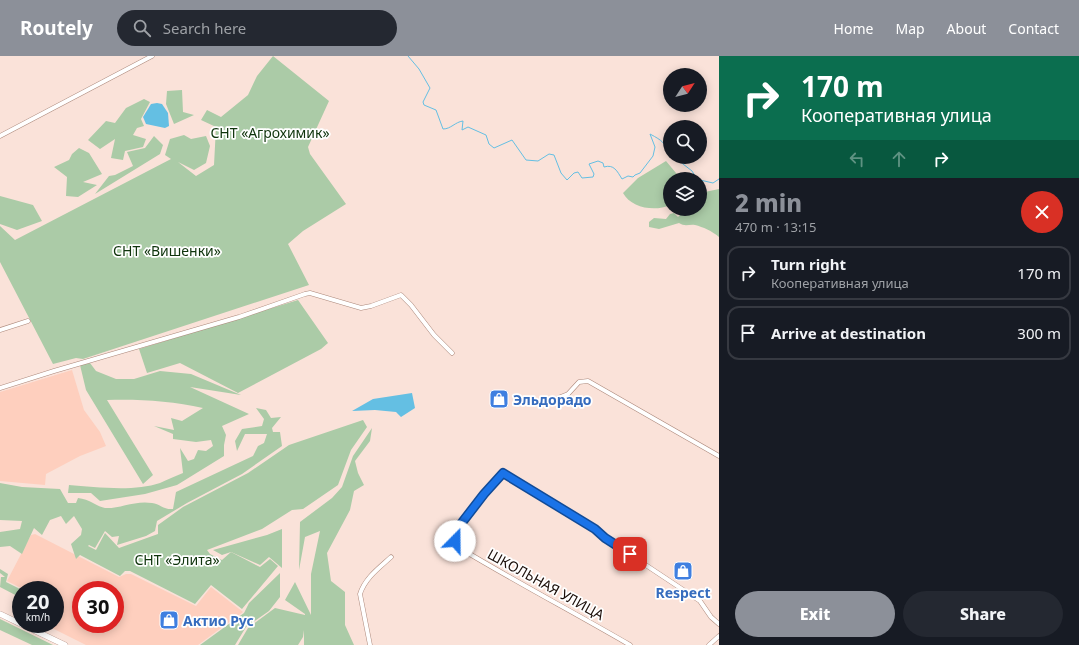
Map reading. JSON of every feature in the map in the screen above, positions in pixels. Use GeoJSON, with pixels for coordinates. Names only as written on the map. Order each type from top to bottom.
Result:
{"type":"FeatureCollection","features":[{"type":"Feature","properties":{"kind":"main road"},"geometry":{"type":"LineString","coordinates":[[0,614],[12,620]]}},
{"type":"Feature","properties":{"kind":"main road"},"geometry":{"type":"LineString","coordinates":[[39,633],[64,645]]}},
{"type":"Feature","properties":{"kind":"street"},"geometry":{"type":"LineString","coordinates":[[0,136],[152,56]]}},
{"type":"Feature","properties":{"kind":"street"},"geometry":{"type":"LineString","coordinates":[[0,388],[54,370],[239,316],[310,293],[360,308],[401,295],[411,305],[434,335],[452,353]]}},
{"type":"Feature","properties":{"kind":"street"},"geometry":{"type":"LineString","coordinates":[[0,330],[28,321]]}},
{"type":"Feature","properties":{"kind":"street"},"geometry":{"type":"LineString","coordinates":[[558,398],[568,394],[579,382],[588,380],[719,456]]}},
{"type":"Feature","properties":{"kind":"street","name":"ШКОЛЬНАЯ УЛИЦА"},"geometry":{"type":"LineString","coordinates":[[630,645],[560,605],[526,588],[463,550],[456,544],[454,539],[457,529],[500,475],[506,473],[595,529],[605,538],[700,601],[711,617],[719,624]]}},
{"type":"Feature","properties":{"kind":"street"},"geometry":{"type":"LineString","coordinates":[[370,645],[360,602],[361,592],[370,577],[391,557]]}},
{"type":"Feature","properties":{"kind":"street"},"geometry":{"type":"LineString","coordinates":[[709,645],[719,636]]}},
{"type":"Feature","properties":{"kind":"shaded area"},"geometry":{"type":"Polygon","coordinates":[[[72,370],[84,410],[100,432],[106,446],[80,456],[46,474],[45,485],[0,481],[0,392],[72,370]]]}},
{"type":"Feature","properties":{"kind":"shaded area"},"geometry":{"type":"Polygon","coordinates":[[[35,534],[119,577],[126,574],[131,574],[196,606],[211,587],[243,612],[198,645],[86,645],[62,633],[64,633],[64,581],[12,581],[12,584],[7,581],[31,535],[35,534]]]}},
{"type":"Feature","properties":{"kind":"green space","name":"СНТ «Вишенки»"},"geometry":{"type":"Polygon","coordinates":[[[273,56],[329,101],[308,147],[310,154],[346,204],[303,231],[288,244],[309,285],[83,359],[76,358],[53,364],[0,262],[0,226],[15,240],[171,159],[165,155],[170,139],[184,135],[191,139],[206,136],[210,146],[206,163],[194,170],[178,162],[196,176],[214,165],[216,127],[201,120],[207,110],[221,117],[248,95],[257,76],[273,56]]]}},
{"type":"Feature","properties":{"kind":"green space"},"geometry":{"type":"Polygon","coordinates":[[[182,90],[183,112],[194,115],[174,124],[166,104],[167,91],[182,90]]]}},
{"type":"Feature","properties":{"kind":"green space"},"geometry":{"type":"Polygon","coordinates":[[[144,99],[150,102],[141,119],[144,126],[137,128],[133,135],[146,139],[143,147],[125,151],[123,160],[111,158],[115,139],[100,149],[88,140],[106,121],[115,123],[126,108],[144,99]]]}},
{"type":"Feature","properties":{"kind":"green space"},"geometry":{"type":"Polygon","coordinates":[[[154,136],[163,145],[160,154],[95,194],[109,176],[115,175],[133,166],[127,152],[145,148],[154,136]]]}},
{"type":"Feature","properties":{"kind":"green space"},"geometry":{"type":"Polygon","coordinates":[[[79,148],[89,153],[102,174],[83,182],[97,185],[78,197],[66,196],[67,177],[54,167],[69,160],[72,154],[79,148]]]}},
{"type":"Feature","properties":{"kind":"green space"},"geometry":{"type":"Polygon","coordinates":[[[663,163],[668,164],[675,172],[663,172],[663,207],[644,207],[637,205],[627,198],[623,193],[638,178],[663,163]]]}},
{"type":"Feature","properties":{"kind":"green space"},"geometry":{"type":"Polygon","coordinates":[[[719,189],[719,237],[695,225],[685,225],[679,223],[659,229],[649,227],[649,222],[654,218],[666,219],[668,216],[707,216],[707,192],[719,189]]]}},
{"type":"Feature","properties":{"kind":"green space"},"geometry":{"type":"Polygon","coordinates":[[[0,196],[33,205],[42,221],[17,230],[0,224],[0,196]]]}},
{"type":"Feature","properties":{"kind":"green space"},"geometry":{"type":"Polygon","coordinates":[[[298,300],[328,343],[321,349],[238,393],[180,363],[147,373],[139,349],[298,300]]]}},
{"type":"Feature","properties":{"kind":"green space"},"geometry":{"type":"Polygon","coordinates":[[[90,363],[96,371],[116,379],[134,379],[160,371],[191,374],[241,395],[190,387],[249,414],[222,426],[226,435],[224,456],[177,485],[145,494],[100,501],[91,493],[68,493],[69,485],[102,488],[127,488],[150,486],[160,483],[183,473],[180,448],[188,461],[194,459],[198,450],[206,451],[213,446],[211,440],[196,442],[173,439],[173,434],[154,426],[174,430],[171,418],[182,421],[203,408],[155,401],[107,400],[153,475],[143,484],[86,390],[80,365],[90,363]]]}},
{"type":"Feature","properties":{"kind":"green space","name":"СНТ «Элита»"},"geometry":{"type":"Polygon","coordinates":[[[256,408],[266,410],[271,418],[281,417],[272,428],[273,432],[280,432],[282,446],[242,474],[187,503],[157,521],[155,531],[146,536],[117,545],[119,536],[112,537],[105,531],[95,548],[89,545],[88,546],[96,550],[105,533],[119,548],[158,534],[158,525],[183,507],[248,473],[289,445],[363,420],[367,427],[351,450],[338,485],[303,509],[292,510],[262,529],[207,550],[210,554],[222,560],[231,552],[260,567],[270,559],[278,566],[242,609],[211,585],[195,604],[130,571],[125,571],[120,576],[80,555],[76,559],[71,544],[81,535],[82,529],[74,516],[66,524],[61,516],[50,520],[42,535],[34,528],[22,554],[10,546],[0,547],[0,532],[20,529],[22,521],[0,520],[0,483],[22,487],[60,489],[68,503],[76,503],[78,498],[105,508],[146,502],[167,509],[173,509],[176,492],[253,456],[258,446],[264,443],[267,434],[245,434],[237,451],[235,441],[242,429],[262,426],[264,419],[256,408]]]}},
{"type":"Feature","properties":{"kind":"green space"},"geometry":{"type":"Polygon","coordinates":[[[372,428],[370,441],[355,461],[358,473],[364,485],[354,491],[350,510],[327,553],[331,581],[345,592],[345,625],[354,645],[304,645],[304,630],[303,637],[298,645],[238,645],[248,628],[275,608],[305,615],[285,600],[295,582],[311,615],[311,574],[320,531],[305,537],[299,570],[300,522],[332,498],[342,487],[353,456],[372,428]]]}},
{"type":"Feature","properties":{"kind":"green space"},"geometry":{"type":"Polygon","coordinates":[[[282,529],[282,568],[269,557],[260,565],[231,552],[222,555],[213,550],[267,535],[282,529]]]}},
{"type":"Feature","properties":{"kind":"green space"},"geometry":{"type":"Polygon","coordinates":[[[0,569],[8,574],[6,582],[12,585],[12,593],[0,587],[1,577],[5,577],[0,573],[0,569]]]}},
{"type":"Feature","properties":{"kind":"green space"},"geometry":{"type":"Polygon","coordinates":[[[280,573],[280,597],[269,611],[246,627],[235,645],[200,645],[244,613],[249,603],[280,573]]]}},
{"type":"Feature","properties":{"kind":"green space"},"geometry":{"type":"Polygon","coordinates":[[[0,619],[12,625],[12,633],[29,633],[53,645],[32,645],[0,630],[0,619]]]}},
{"type":"Feature","properties":{"kind":"water"},"geometry":{"type":"Polygon","coordinates":[[[151,104],[162,104],[168,113],[169,126],[165,128],[146,124],[143,117],[151,104]]]}},
{"type":"Feature","properties":{"kind":"water"},"geometry":{"type":"Polygon","coordinates":[[[412,393],[415,408],[401,417],[396,412],[375,410],[352,411],[373,399],[412,393]]]}},
{"type":"Feature","properties":{"kind":"waterway"},"geometry":{"type":"LineString","coordinates":[[408,56],[419,69],[430,88],[423,102],[424,105],[436,110],[443,129],[463,121],[462,130],[468,127],[486,135],[489,144],[494,148],[512,140],[526,160],[538,161],[549,154],[554,155],[561,173],[567,180],[574,173],[578,172],[582,178],[593,177],[594,174],[589,164],[598,161],[603,163],[604,167],[613,167],[622,179],[628,176],[633,177],[640,173],[653,156],[655,147],[650,134],[663,142]]}},
{"type":"Feature","properties":{"kind":"waterway"},"geometry":{"type":"LineString","coordinates":[[683,164],[693,172]]}},
{"type":"Feature","properties":{"kind":"waterway"},"geometry":{"type":"LineString","coordinates":[[707,182],[713,183],[719,179]]}},
{"type":"Feature","properties":{"kind":"place","name":"Эльдорадо"},"geometry":{"type":"Point","coordinates":[499,399]}},
{"type":"Feature","properties":{"kind":"place","name":"Respect"},"geometry":{"type":"Point","coordinates":[683,571]}},
{"type":"Feature","properties":{"kind":"place","name":"Актио Рус"},"geometry":{"type":"Point","coordinates":[169,620]}},
{"type":"Feature","properties":{"kind":"route"},"geometry":{"type":"LineString","coordinates":[[455,541],[454,539],[457,529],[500,475],[506,473],[529,489],[595,529],[605,538],[630,554]]}},
{"type":"Feature","properties":{"kind":"park label","name":"СНТ «Агрохимик»"},"geometry":{"type":"Point","coordinates":[270,132]}}]}
